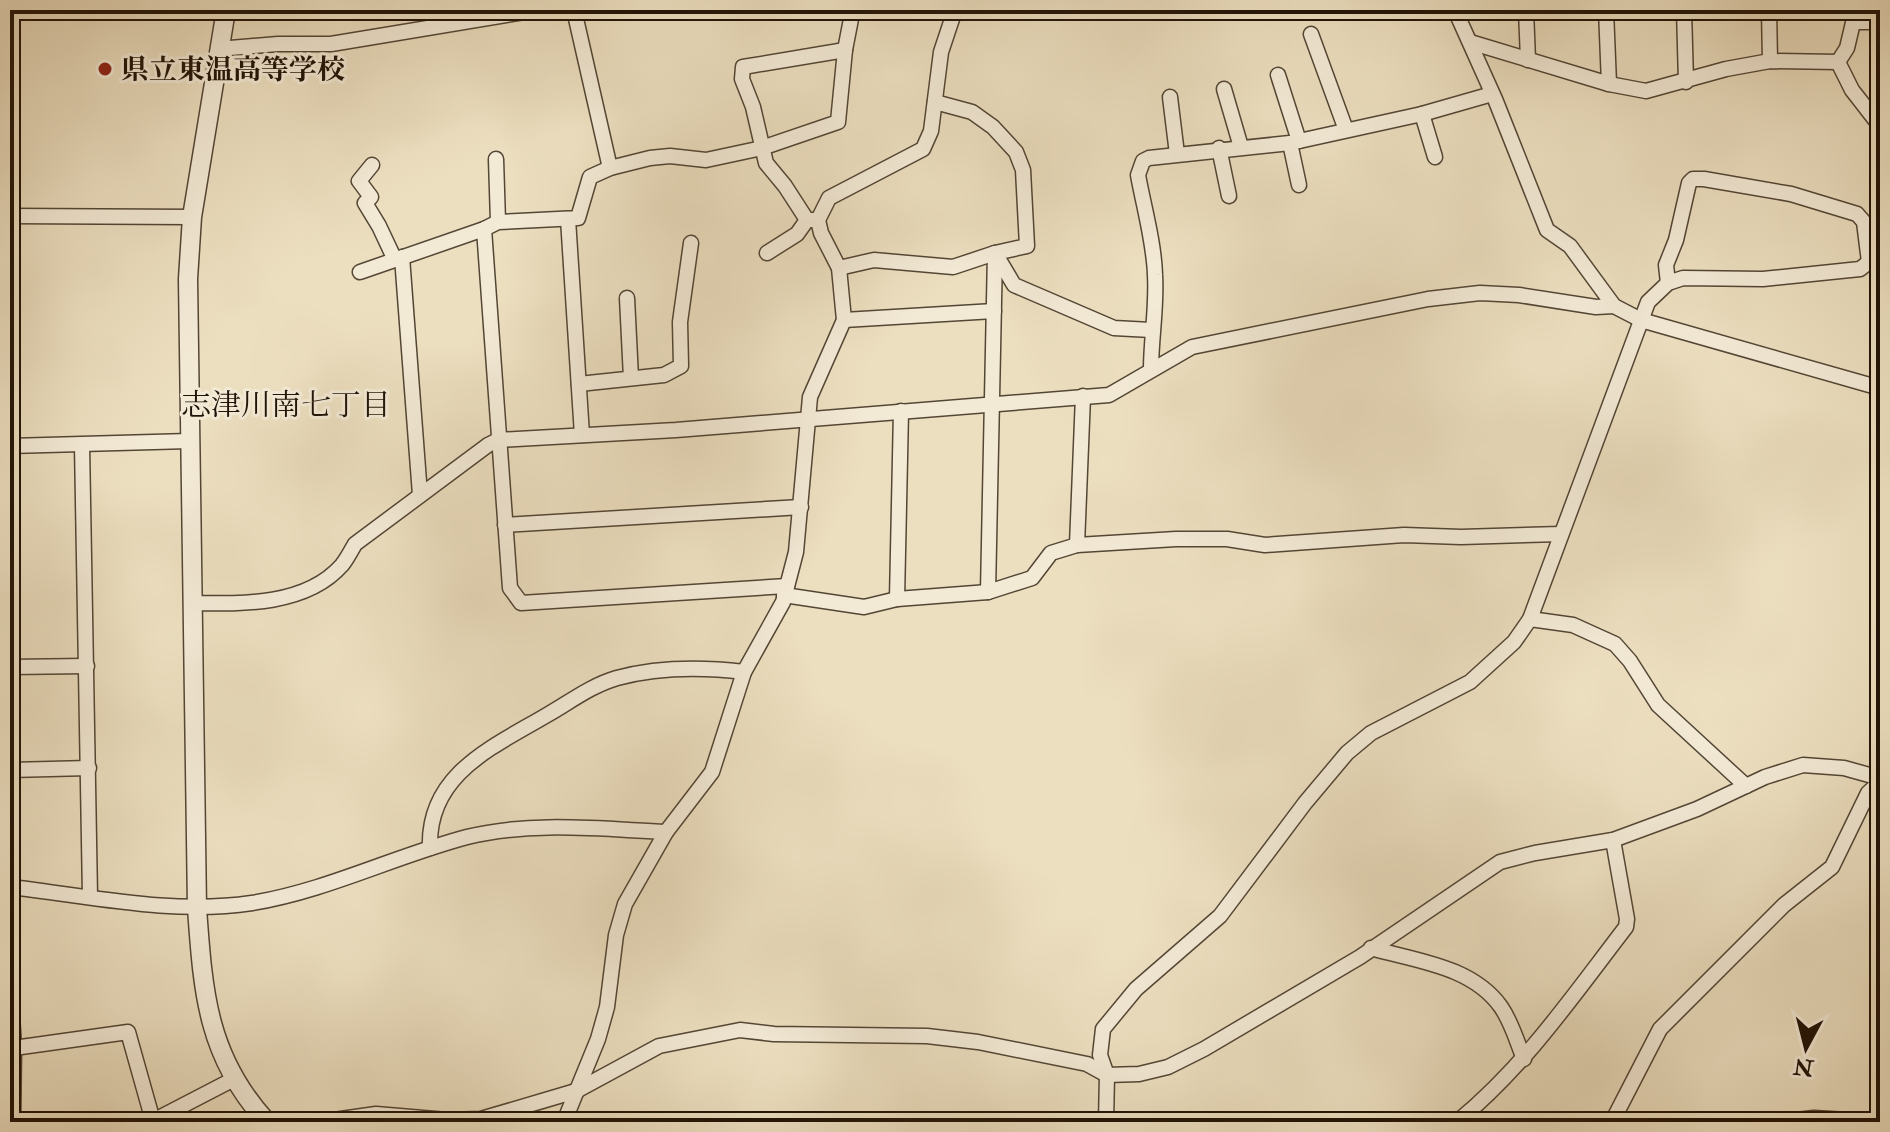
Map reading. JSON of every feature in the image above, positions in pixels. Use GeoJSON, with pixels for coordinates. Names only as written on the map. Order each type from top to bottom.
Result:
{"type":"FeatureCollection","features":[{"type":"Feature","properties":{"kind":"street"},"geometry":{"type":"LineString","coordinates":[[226,10],[192,217],[188,279],[197,908],[202,976],[213,1032],[234,1079],[267,1122]]}},
{"type":"Feature","properties":{"kind":"street"},"geometry":{"type":"LineString","coordinates":[[218,49],[331,44],[536,10]]}},
{"type":"Feature","properties":{"kind":"street"},"geometry":{"type":"LineString","coordinates":[[574,10],[610,168]]}},
{"type":"Feature","properties":{"kind":"street"},"geometry":{"type":"LineString","coordinates":[[767,253],[797,234],[829,198],[923,149],[931,131],[941,52],[955,10]]}},
{"type":"Feature","properties":{"kind":"street"},"geometry":{"type":"LineString","coordinates":[[1455,10],[1547,230],[1570,246],[1614,306],[1641,320],[1880,388]]}},
{"type":"Feature","properties":{"kind":"street"},"geometry":{"type":"LineString","coordinates":[[1526,10],[1528,60]]}},
{"type":"Feature","properties":{"kind":"street"},"geometry":{"type":"LineString","coordinates":[[1606,10],[1609,84]]}},
{"type":"Feature","properties":{"kind":"street"},"geometry":{"type":"LineString","coordinates":[[1684,10],[1686,82]]}},
{"type":"Feature","properties":{"kind":"street"},"geometry":{"type":"LineString","coordinates":[[1769,10],[1770,61]]}},
{"type":"Feature","properties":{"kind":"street"},"geometry":{"type":"LineString","coordinates":[[1838,62],[1847,48],[1855,16],[1880,22]]}},
{"type":"Feature","properties":{"kind":"street"},"geometry":{"type":"LineString","coordinates":[[360,272],[498,222],[578,218],[590,177],[610,168],[670,156],[706,160],[762,148],[838,122],[851,19]]}},
{"type":"Feature","properties":{"kind":"street"},"geometry":{"type":"LineString","coordinates":[[1311,34],[1346,130]]}},
{"type":"Feature","properties":{"kind":"street"},"geometry":{"type":"LineString","coordinates":[[1470,42],[1609,84],[1646,91],[1726,69],[1770,61],[1838,62]]}},
{"type":"Feature","properties":{"kind":"street"},"geometry":{"type":"LineString","coordinates":[[564,1122],[598,1039],[607,1007],[616,935],[625,904],[666,832],[712,772],[744,672],[786,590],[796,552],[810,397],[844,320],[839,268],[812,220],[766,163],[753,107],[742,79],[743,67],[845,50]]}},
{"type":"Feature","properties":{"kind":"street"},"geometry":{"type":"LineString","coordinates":[[1838,62],[1852,90],[1880,126]]}},
{"type":"Feature","properties":{"kind":"street"},"geometry":{"type":"LineString","coordinates":[[1278,75],[1294,142],[1299,185]]}},
{"type":"Feature","properties":{"kind":"street"},"geometry":{"type":"LineString","coordinates":[[1224,89],[1241,147]]}},
{"type":"Feature","properties":{"kind":"street"},"geometry":{"type":"LineString","coordinates":[[1151,370],[1155,271],[1138,175],[1139,168],[1149,158],[1294,142],[1422,114],[1492,94]]}},
{"type":"Feature","properties":{"kind":"street"},"geometry":{"type":"LineString","coordinates":[[1170,97],[1177,154]]}},
{"type":"Feature","properties":{"kind":"street"},"geometry":{"type":"LineString","coordinates":[[839,268],[874,260],[953,267],[1027,246],[1023,170],[1016,152],[993,127],[972,112],[935,102]]}},
{"type":"Feature","properties":{"kind":"street"},"geometry":{"type":"LineString","coordinates":[[1422,114],[1435,157]]}},
{"type":"Feature","properties":{"kind":"street"},"geometry":{"type":"LineString","coordinates":[[1219,148],[1229,196]]}},
{"type":"Feature","properties":{"kind":"street"},"geometry":{"type":"LineString","coordinates":[[496,159],[498,222]]}},
{"type":"Feature","properties":{"kind":"street"},"geometry":{"type":"LineString","coordinates":[[372,165],[359,181],[371,197],[365,203],[399,258],[420,495]]}},
{"type":"Feature","properties":{"kind":"street"},"geometry":{"type":"LineString","coordinates":[[1668,283],[1666,265],[1676,240],[1689,183],[1693,179],[1791,194],[1857,214],[1864,222],[1869,262]]}},
{"type":"Feature","properties":{"kind":"street"},"geometry":{"type":"LineString","coordinates":[[10,216],[192,217]]}},
{"type":"Feature","properties":{"kind":"street"},"geometry":{"type":"LineString","coordinates":[[568,219],[582,435]]}},
{"type":"Feature","properties":{"kind":"street"},"geometry":{"type":"LineString","coordinates":[[484,229],[510,588],[521,603],[786,590],[864,607],[897,599],[988,592],[1032,578],[1051,553],[1077,545],[1189,539],[1227,539],[1265,545],[1404,535],[1561,534]]}},
{"type":"Feature","properties":{"kind":"street"},"geometry":{"type":"LineString","coordinates":[[579,384],[664,375],[681,366],[680,322],[691,243]]}},
{"type":"Feature","properties":{"kind":"street"},"geometry":{"type":"LineString","coordinates":[[1106,1122],[1107,1075],[1100,1055],[1103,1029],[1136,989],[1220,916],[1305,803],[1347,753],[1371,733],[1470,682],[1514,642],[1530,619],[1648,302],[1668,283],[1683,278],[1763,279],[1860,269],[1869,262],[1880,245]]}},
{"type":"Feature","properties":{"kind":"street"},"geometry":{"type":"LineString","coordinates":[[988,592],[995,253]]}},
{"type":"Feature","properties":{"kind":"street"},"geometry":{"type":"LineString","coordinates":[[995,253],[1014,285],[1114,328],[1151,330]]}},
{"type":"Feature","properties":{"kind":"street"},"geometry":{"type":"LineString","coordinates":[[192,603],[239,604],[282,598],[307,590],[342,565],[355,544],[498,440],[1109,395],[1192,347],[1428,299],[1480,293],[1519,295],[1596,307],[1614,306]]}},
{"type":"Feature","properties":{"kind":"street"},"geometry":{"type":"LineString","coordinates":[[627,298],[631,378]]}},
{"type":"Feature","properties":{"kind":"street"},"geometry":{"type":"LineString","coordinates":[[844,320],[994,311]]}},
{"type":"Feature","properties":{"kind":"street"},"geometry":{"type":"LineString","coordinates":[[1077,545],[1083,396]]}},
{"type":"Feature","properties":{"kind":"street"},"geometry":{"type":"LineString","coordinates":[[897,599],[901,411]]}},
{"type":"Feature","properties":{"kind":"street"},"geometry":{"type":"LineString","coordinates":[[10,446],[189,441]]}},
{"type":"Feature","properties":{"kind":"street"},"geometry":{"type":"LineString","coordinates":[[82,445],[90,897]]}},
{"type":"Feature","properties":{"kind":"street"},"geometry":{"type":"LineString","coordinates":[[505,525],[801,507]]}},
{"type":"Feature","properties":{"kind":"street"},"geometry":{"type":"LineString","coordinates":[[1530,619],[1573,625],[1615,644],[1630,661],[1658,705],[1746,786]]}},
{"type":"Feature","properties":{"kind":"street"},"geometry":{"type":"LineString","coordinates":[[10,667],[87,666]]}},
{"type":"Feature","properties":{"kind":"street"},"geometry":{"type":"LineString","coordinates":[[430,848],[430,834],[441,798],[461,768],[581,692],[617,678],[678,668],[744,672]]}},
{"type":"Feature","properties":{"kind":"street"},"geometry":{"type":"LineString","coordinates":[[320,1122],[376,1114],[447,1120],[481,1119],[576,1091],[659,1046],[740,1030],[789,1035],[927,1036],[978,1042],[1087,1064],[1107,1075],[1139,1074],[1180,1061],[1204,1049],[1371,948],[1500,862],[1613,840],[1803,765],[1844,768],[1880,780],[1868,793],[1832,867],[1784,905],[1660,1029],[1612,1122]]}},
{"type":"Feature","properties":{"kind":"street"},"geometry":{"type":"LineString","coordinates":[[10,770],[89,768]]}},
{"type":"Feature","properties":{"kind":"street"},"geometry":{"type":"LineString","coordinates":[[10,959],[10,887],[146,905],[197,908],[251,903],[284,896],[430,848],[499,831],[566,827],[666,832]]}},
{"type":"Feature","properties":{"kind":"street"},"geometry":{"type":"LineString","coordinates":[[1457,1122],[1524,1059],[1626,927],[1613,840]]}},
{"type":"Feature","properties":{"kind":"street"},"geometry":{"type":"LineString","coordinates":[[1371,948],[1459,972],[1481,987],[1500,1006],[1524,1059]]}},
{"type":"Feature","properties":{"kind":"street"},"geometry":{"type":"LineString","coordinates":[[10,982],[14,1048],[11,1073],[13,1122]]}},
{"type":"Feature","properties":{"kind":"street"},"geometry":{"type":"LineString","coordinates":[[14,1048],[128,1032],[152,1122],[234,1079]]}},
{"type":"Feature","properties":{"kind":"street"},"geometry":{"type":"LineString","coordinates":[[1779,1122],[1814,1118],[1880,1122]]}},
{"type":"Feature","properties":{"kind":"place","name":"県立東温高等学校"},"geometry":{"type":"Point","coordinates":[105,69]}},
{"type":"Feature","properties":{"kind":"district","name":"志津川南七丁目"},"geometry":{"type":"Point","coordinates":[286,405]}}]}
